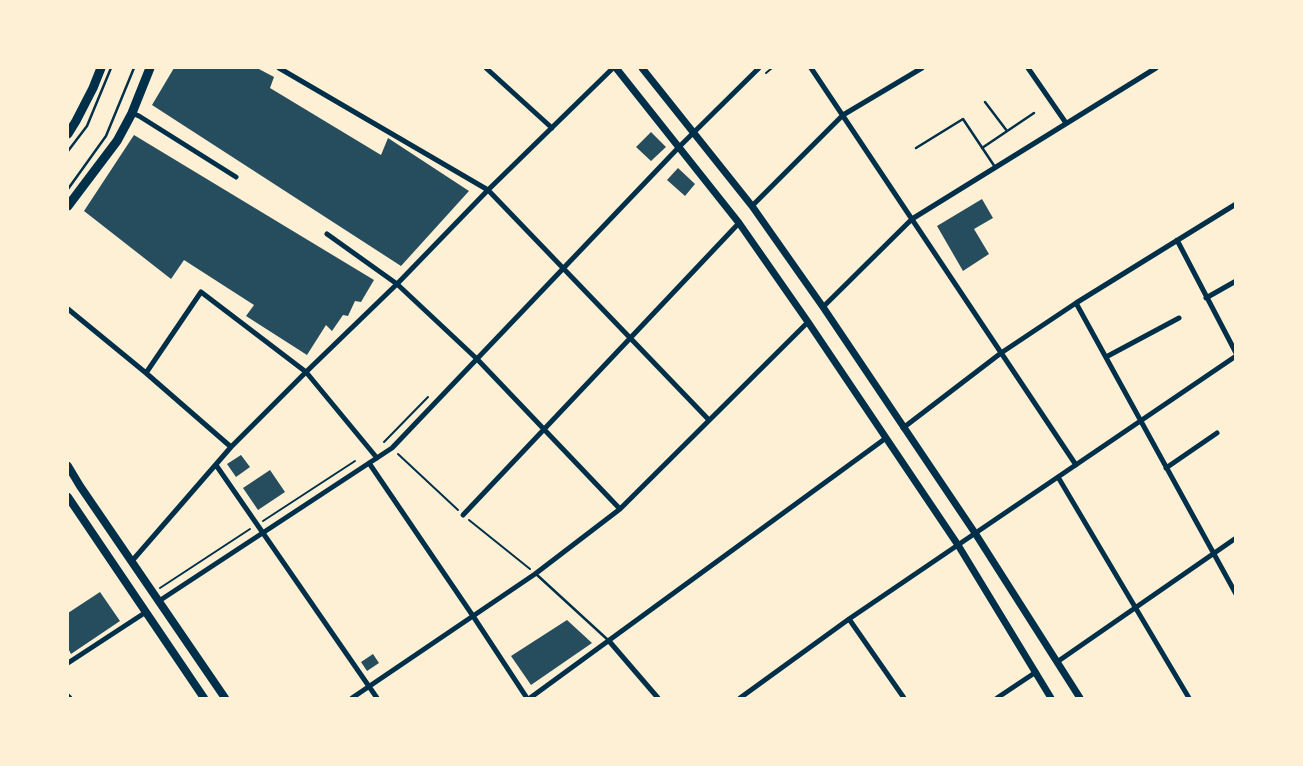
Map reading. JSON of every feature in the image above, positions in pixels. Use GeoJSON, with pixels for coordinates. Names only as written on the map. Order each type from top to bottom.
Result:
{"type":"FeatureCollection","features":[{"type":"Feature","properties":{"kind":"main road"},"geometry":{"type":"LineString","coordinates":[[68,134],[72,121],[93,88],[101,68]]}},
{"type":"Feature","properties":{"kind":"main road"},"geometry":{"type":"LineString","coordinates":[[68,206],[117,141],[132,113],[150,68]]}},
{"type":"Feature","properties":{"kind":"main road"},"geometry":{"type":"LineString","coordinates":[[68,466],[225,698]]}},
{"type":"Feature","properties":{"kind":"main road"},"geometry":{"type":"LineString","coordinates":[[68,497],[204,698]]}},
{"type":"Feature","properties":{"kind":"street"},"geometry":{"type":"LineString","coordinates":[[279,68],[488,190],[709,420]]}},
{"type":"Feature","properties":{"kind":"street"},"geometry":{"type":"LineString","coordinates":[[486,68],[552,128]]}},
{"type":"Feature","properties":{"kind":"street"},"geometry":{"type":"LineString","coordinates":[[132,561],[231,447],[488,190],[614,68],[739,222],[958,545],[1052,698]]}},
{"type":"Feature","properties":{"kind":"street"},"geometry":{"type":"LineString","coordinates":[[642,68],[752,206],[823,308],[975,533],[1080,698]]}},
{"type":"Feature","properties":{"kind":"street"},"geometry":{"type":"LineString","coordinates":[[159,601],[392,448],[679,147],[759,68]]}},
{"type":"Feature","properties":{"kind":"street"},"geometry":{"type":"LineString","coordinates":[[811,68],[1076,465]]}},
{"type":"Feature","properties":{"kind":"street"},"geometry":{"type":"LineString","coordinates":[[752,206],[843,115],[922,68]]}},
{"type":"Feature","properties":{"kind":"street"},"geometry":{"type":"LineString","coordinates":[[1028,68],[1066,123]]}},
{"type":"Feature","properties":{"kind":"street"},"geometry":{"type":"LineString","coordinates":[[823,308],[912,219],[1156,68]]}},
{"type":"Feature","properties":{"kind":"street"},"geometry":{"type":"LineString","coordinates":[[132,113],[236,177]]}},
{"type":"Feature","properties":{"kind":"street"},"geometry":{"type":"LineString","coordinates":[[903,428],[1001,353],[1076,303],[1236,204]]}},
{"type":"Feature","properties":{"kind":"street"},"geometry":{"type":"LineString","coordinates":[[463,515],[739,222]]}},
{"type":"Feature","properties":{"kind":"street"},"geometry":{"type":"LineString","coordinates":[[327,234],[396,284],[477,359],[620,509]]}},
{"type":"Feature","properties":{"kind":"street"},"geometry":{"type":"LineString","coordinates":[[740,698],[849,619],[1236,355],[1177,240]]}},
{"type":"Feature","properties":{"kind":"street"},"geometry":{"type":"LineString","coordinates":[[1206,298],[1236,281]]}},
{"type":"Feature","properties":{"kind":"street"},"geometry":{"type":"LineString","coordinates":[[146,373],[201,292],[306,372],[377,458]]}},
{"type":"Feature","properties":{"kind":"street"},"geometry":{"type":"LineString","coordinates":[[1076,303],[1236,594]]}},
{"type":"Feature","properties":{"kind":"street"},"geometry":{"type":"LineString","coordinates":[[68,309],[146,373],[231,447]]}},
{"type":"Feature","properties":{"kind":"street"},"geometry":{"type":"LineString","coordinates":[[1106,357],[1179,318]]}},
{"type":"Feature","properties":{"kind":"street"},"geometry":{"type":"LineString","coordinates":[[352,698],[535,574],[620,509],[808,322]]}},
{"type":"Feature","properties":{"kind":"street"},"geometry":{"type":"LineString","coordinates":[[1166,468],[1217,433]]}},
{"type":"Feature","properties":{"kind":"street"},"geometry":{"type":"LineString","coordinates":[[368,463],[529,698],[886,438]]}},
{"type":"Feature","properties":{"kind":"street"},"geometry":{"type":"LineString","coordinates":[[216,465],[376,698]]}},
{"type":"Feature","properties":{"kind":"street"},"geometry":{"type":"LineString","coordinates":[[1058,477],[1189,698]]}},
{"type":"Feature","properties":{"kind":"street"},"geometry":{"type":"LineString","coordinates":[[1057,662],[1236,538]]}},
{"type":"Feature","properties":{"kind":"street"},"geometry":{"type":"LineString","coordinates":[[68,663],[146,612]]}},
{"type":"Feature","properties":{"kind":"street"},"geometry":{"type":"LineString","coordinates":[[849,619],[904,698]]}},
{"type":"Feature","properties":{"kind":"street"},"geometry":{"type":"LineString","coordinates":[[609,641],[658,698]]}},
{"type":"Feature","properties":{"kind":"street"},"geometry":{"type":"LineString","coordinates":[[997,698],[1036,672]]}},
{"type":"Feature","properties":{"kind":"lane"},"geometry":{"type":"LineString","coordinates":[[68,151],[86,126],[111,68]]}},
{"type":"Feature","properties":{"kind":"lane"},"geometry":{"type":"LineString","coordinates":[[68,189],[106,136],[134,68]]}},
{"type":"Feature","properties":{"kind":"lane"},"geometry":{"type":"LineString","coordinates":[[985,102],[1007,131]]}},
{"type":"Feature","properties":{"kind":"lane"},"geometry":{"type":"LineString","coordinates":[[982,148],[1034,113]]}},
{"type":"Feature","properties":{"kind":"lane"},"geometry":{"type":"LineString","coordinates":[[916,148],[963,119],[995,167]]}},
{"type":"Feature","properties":{"kind":"lane"},"geometry":{"type":"LineString","coordinates":[[535,574],[609,641]]}},
{"type":"Feature","properties":{"kind":"path"},"geometry":{"type":"LineString","coordinates":[[392,448],[463,515],[535,574]]}},
{"type":"Feature","properties":{"kind":"path"},"geometry":{"type":"LineString","coordinates":[[160,588],[355,462]]}},
{"type":"Feature","properties":{"kind":"building"},"geometry":{"type":"Polygon","coordinates":[[[174,68],[257,68],[274,77],[270,88],[381,155],[388,138],[469,191],[401,266],[152,105],[174,68]]]}},
{"type":"Feature","properties":{"kind":"building"},"geometry":{"type":"Polygon","coordinates":[[[651,132],[666,147],[651,161],[636,147],[651,132]]]}},
{"type":"Feature","properties":{"kind":"building"},"geometry":{"type":"Polygon","coordinates":[[[134,135],[374,280],[361,302],[355,301],[348,316],[343,315],[332,331],[326,325],[307,355],[246,316],[254,305],[184,260],[171,279],[84,211],[134,135]]]}},
{"type":"Feature","properties":{"kind":"building"},"geometry":{"type":"Polygon","coordinates":[[[678,168],[695,184],[685,196],[667,180],[678,168]]]}},
{"type":"Feature","properties":{"kind":"building"},"geometry":{"type":"Polygon","coordinates":[[[982,199],[993,218],[974,229],[989,254],[963,271],[937,226],[982,199]]]}},
{"type":"Feature","properties":{"kind":"building"},"geometry":{"type":"Polygon","coordinates":[[[241,455],[250,467],[236,477],[227,464],[241,455]]]}},
{"type":"Feature","properties":{"kind":"building"},"geometry":{"type":"Polygon","coordinates":[[[270,470],[285,492],[258,510],[243,488],[270,470]]]}},
{"type":"Feature","properties":{"kind":"building"},"geometry":{"type":"Polygon","coordinates":[[[100,592],[120,621],[71,654],[68,648],[68,613],[100,592]]]}},
{"type":"Feature","properties":{"kind":"building"},"geometry":{"type":"Polygon","coordinates":[[[567,620],[592,643],[531,685],[511,656],[567,620]]]}},
{"type":"Feature","properties":{"kind":"building"},"geometry":{"type":"Polygon","coordinates":[[[373,654],[379,663],[367,671],[361,662],[373,654]]]}}]}
